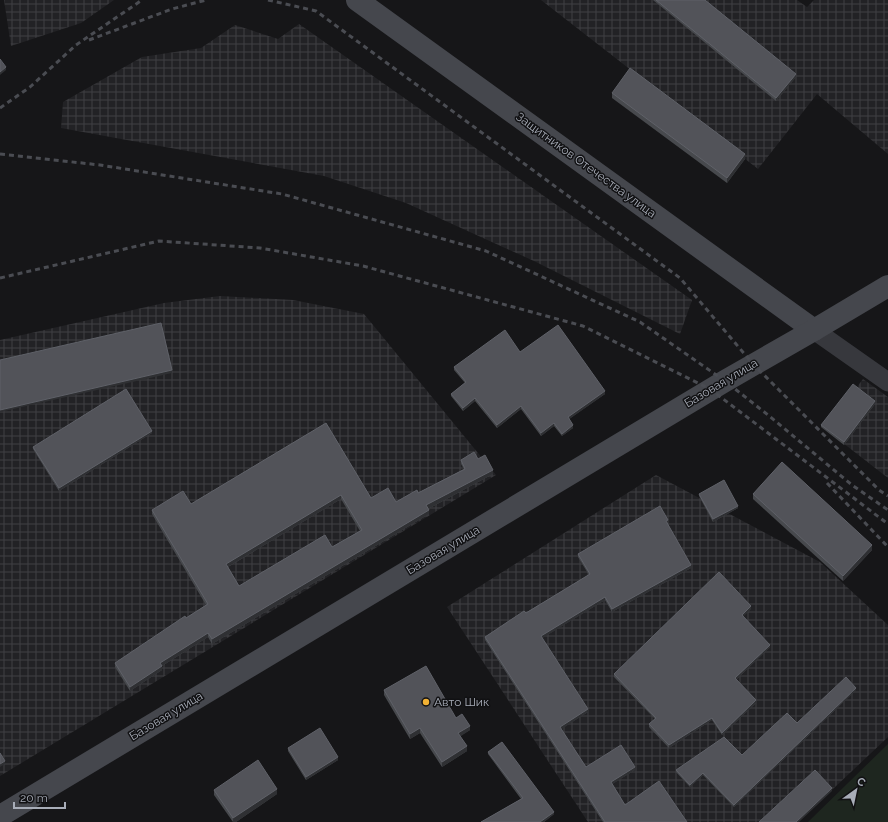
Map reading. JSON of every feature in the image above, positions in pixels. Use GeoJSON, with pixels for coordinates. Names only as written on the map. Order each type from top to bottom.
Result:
{"type":"FeatureCollection","features":[{"type":"Feature","properties":{"kind":"main road","name":"Защитников Отечества улица"},"geometry":{"type":"LineString","coordinates":[[357,0],[814,330]]}},
{"type":"Feature","properties":{"kind":"main road","name":"Базовая улица"},"geometry":{"type":"LineString","coordinates":[[0,816],[725,381],[888,286]]}},
{"type":"Feature","properties":{"kind":"street"},"geometry":{"type":"LineString","coordinates":[[814,330],[888,382]]}},
{"type":"Feature","properties":{"kind":"shaded area"},"geometry":{"type":"Polygon","coordinates":[[[4,0],[114,0],[81,23],[11,46],[4,0]]]}},
{"type":"Feature","properties":{"kind":"shaded area"},"geometry":{"type":"Polygon","coordinates":[[[541,0],[797,0],[807,7],[814,0],[888,0],[888,154],[817,94],[758,169],[541,0]]]}},
{"type":"Feature","properties":{"kind":"shaded area"},"geometry":{"type":"Polygon","coordinates":[[[299,24],[692,300],[680,334],[534,261],[406,203],[324,176],[61,128],[63,102],[142,57],[201,48],[235,25],[278,39],[299,24]]]}},
{"type":"Feature","properties":{"kind":"shaded area"},"geometry":{"type":"Polygon","coordinates":[[[220,296],[293,300],[364,314],[496,475],[0,776],[0,340],[164,303],[220,296]]]}},
{"type":"Feature","properties":{"kind":"shaded area"},"geometry":{"type":"Polygon","coordinates":[[[863,379],[888,397],[888,478],[825,429],[863,379]]]}},
{"type":"Feature","properties":{"kind":"shaded area"},"geometry":{"type":"Polygon","coordinates":[[[656,475],[820,562],[888,625],[888,737],[798,822],[588,822],[447,607],[656,475]]]}},
{"type":"Feature","properties":{"kind":"shaded area"},"geometry":{"type":"Polygon","coordinates":[[[888,744],[888,822],[808,822],[888,744]]]}},
{"type":"Feature","properties":{"kind":"building"},"geometry":{"type":"Polygon","coordinates":[[[656,0],[705,0],[796,74],[776,98],[656,0]]]}},
{"type":"Feature","properties":{"kind":"building"},"geometry":{"type":"Polygon","coordinates":[[[0,59],[6,67],[0,72],[0,59]]]}},
{"type":"Feature","properties":{"kind":"building"},"geometry":{"type":"Polygon","coordinates":[[[630,68],[745,154],[727,178],[612,93],[630,68]]]}},
{"type":"Feature","properties":{"kind":"building"},"geometry":{"type":"Polygon","coordinates":[[[161,323],[172,370],[0,410],[0,360],[161,323]]]}},
{"type":"Feature","properties":{"kind":"building"},"geometry":{"type":"Polygon","coordinates":[[[558,325],[605,391],[568,417],[573,425],[562,434],[554,423],[541,433],[521,406],[497,425],[475,398],[463,408],[451,394],[466,382],[454,367],[505,330],[520,352],[558,325]]]}},
{"type":"Feature","properties":{"kind":"building"},"geometry":{"type":"Polygon","coordinates":[[[853,384],[875,401],[844,442],[821,425],[853,384]]]}},
{"type":"Feature","properties":{"kind":"building"},"geometry":{"type":"Polygon","coordinates":[[[126,389],[152,431],[59,488],[33,447],[126,389]]]}},
{"type":"Feature","properties":{"kind":"building"},"geometry":{"type":"Polygon","coordinates":[[[326,423],[371,498],[388,488],[396,502],[417,490],[418,493],[465,469],[461,460],[474,452],[478,459],[485,455],[493,470],[426,505],[429,510],[212,639],[208,633],[160,663],[162,666],[130,687],[115,663],[185,616],[186,618],[208,604],[152,510],[183,491],[191,504],[326,423]],[[341,495],[226,564],[239,586],[325,535],[332,547],[362,530],[341,495]]]}},
{"type":"Feature","properties":{"kind":"building"},"geometry":{"type":"Polygon","coordinates":[[[782,462],[872,545],[843,576],[753,494],[782,462]]]}},
{"type":"Feature","properties":{"kind":"building"},"geometry":{"type":"Polygon","coordinates":[[[724,480],[738,506],[713,519],[699,494],[724,480]]]}},
{"type":"Feature","properties":{"kind":"building"},"geometry":{"type":"Polygon","coordinates":[[[660,506],[668,520],[666,521],[691,565],[612,609],[605,597],[541,636],[588,709],[560,727],[586,767],[621,745],[635,767],[611,782],[625,805],[659,781],[687,822],[605,822],[485,637],[524,611],[526,613],[590,574],[578,554],[660,506]]]}},
{"type":"Feature","properties":{"kind":"building"},"geometry":{"type":"Polygon","coordinates":[[[719,572],[751,606],[742,615],[770,645],[735,678],[756,700],[722,733],[712,718],[669,745],[649,724],[656,718],[614,674],[719,572]]]}},
{"type":"Feature","properties":{"kind":"building"},"geometry":{"type":"Polygon","coordinates":[[[426,666],[456,718],[462,714],[470,726],[458,733],[467,746],[442,762],[420,728],[410,734],[384,690],[426,666]]]}},
{"type":"Feature","properties":{"kind":"building"},"geometry":{"type":"Polygon","coordinates":[[[846,677],[856,688],[734,805],[703,773],[690,785],[676,770],[724,737],[742,755],[787,713],[797,723],[846,677]]]}},
{"type":"Feature","properties":{"kind":"building"},"geometry":{"type":"Polygon","coordinates":[[[320,728],[338,757],[306,777],[288,748],[320,728]]]}},
{"type":"Feature","properties":{"kind":"building"},"geometry":{"type":"Polygon","coordinates":[[[502,742],[554,812],[540,822],[481,822],[523,798],[488,752],[502,742]]]}},
{"type":"Feature","properties":{"kind":"building"},"geometry":{"type":"Polygon","coordinates":[[[0,753],[5,761],[0,764],[0,753]]]}},
{"type":"Feature","properties":{"kind":"building"},"geometry":{"type":"Polygon","coordinates":[[[258,760],[277,789],[233,818],[214,790],[258,760]]]}},
{"type":"Feature","properties":{"kind":"building"},"geometry":{"type":"Polygon","coordinates":[[[815,770],[832,788],[796,822],[759,822],[815,770]]]}},
{"type":"Feature","properties":{"kind":"railway"},"geometry":{"type":"LineString","coordinates":[[0,108],[30,87],[76,45],[142,0]]}},
{"type":"Feature","properties":{"kind":"railway"},"geometry":{"type":"LineString","coordinates":[[89,40],[172,9],[206,0]]}},
{"type":"Feature","properties":{"kind":"railway"},"geometry":{"type":"LineString","coordinates":[[268,0],[316,11],[680,278],[753,364],[879,490],[888,496]]}},
{"type":"Feature","properties":{"kind":"railway"},"geometry":{"type":"LineString","coordinates":[[0,154],[100,165],[282,194],[486,251],[640,322],[725,381],[852,485],[888,510]]}},
{"type":"Feature","properties":{"kind":"railway"},"geometry":{"type":"LineString","coordinates":[[0,278],[159,241],[260,248],[363,266],[583,326],[710,389],[888,524]]}},
{"type":"Feature","properties":{"kind":"railway"},"geometry":{"type":"LineString","coordinates":[[827,483],[888,547]]}},
{"type":"Feature","properties":{"kind":"place","name":"Авто Шик"},"geometry":{"type":"Point","coordinates":[426,702]}}]}
